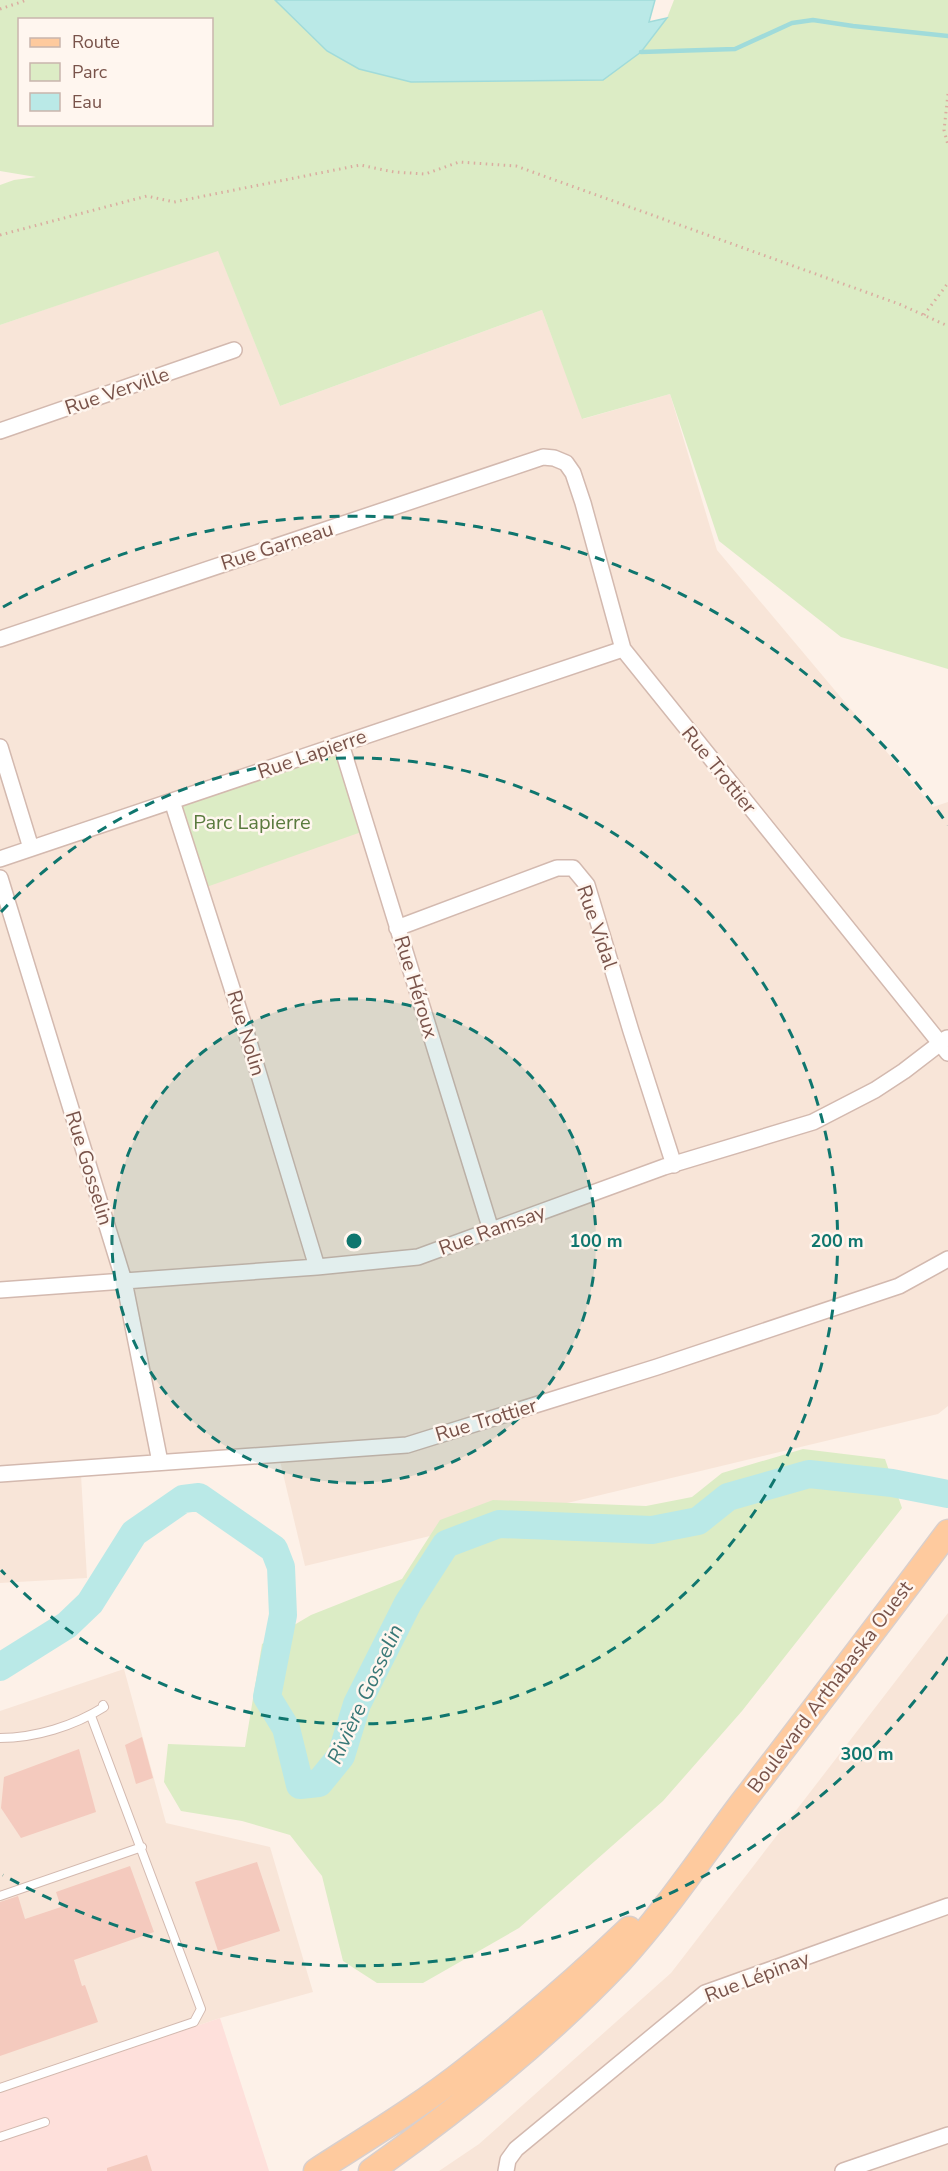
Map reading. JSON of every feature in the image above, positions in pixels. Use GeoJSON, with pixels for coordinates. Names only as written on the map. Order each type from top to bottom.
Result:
{"type":"FeatureCollection","features":[{"type":"Feature","properties":{"kind":"main road","name":"Boulevard Arthabaska Ouest"},"geometry":{"type":"LineString","coordinates":[[371,2171],[443,2120],[538,2041],[583,1998],[650,1926],[946,1534]]}},
{"type":"Feature","properties":{"kind":"main road","name":"Boulevard Arthabaska Ouest"},"geometry":{"type":"LineString","coordinates":[[315,2171],[388,2125],[465,2070],[525,2022],[639,1919],[715,1838]]}},
{"type":"Feature","properties":{"kind":"street","name":"Rue Verville"},"geometry":{"type":"LineString","coordinates":[[0,431],[234,350]]}},
{"type":"Feature","properties":{"kind":"street","name":"Rue Garneau"},"geometry":{"type":"LineString","coordinates":[[0,639],[543,457],[554,458]]}},
{"type":"Feature","properties":{"kind":"street","name":"Rue Trottier"},"geometry":{"type":"LineString","coordinates":[[554,458],[566,463],[573,473],[623,649],[946,1044]]}},
{"type":"Feature","properties":{"kind":"street","name":"Rue Lapierre"},"geometry":{"type":"LineString","coordinates":[[0,859],[623,649]]}},
{"type":"Feature","properties":{"kind":"street","name":"Rue Héroux"},"geometry":{"type":"LineString","coordinates":[[340,744],[491,1230]]}},
{"type":"Feature","properties":{"kind":"street"},"geometry":{"type":"LineString","coordinates":[[0,747],[32,848]]}},
{"type":"Feature","properties":{"kind":"street","name":"Rue Nolin"},"geometry":{"type":"LineString","coordinates":[[172,801],[246,1032],[317,1267]]}},
{"type":"Feature","properties":{"kind":"street","name":"Rue Vidal"},"geometry":{"type":"LineString","coordinates":[[397,928],[557,868],[573,868],[586,885],[674,1165]]}},
{"type":"Feature","properties":{"kind":"street","name":"Rue Gosselin"},"geometry":{"type":"LineString","coordinates":[[0,878],[124,1281],[160,1462]]}},
{"type":"Feature","properties":{"kind":"street","name":"Rue Ramsay"},"geometry":{"type":"LineString","coordinates":[[0,1290],[317,1267],[418,1257],[674,1165],[813,1122],[874,1089],[946,1044]]}},
{"type":"Feature","properties":{"kind":"street","name":"Rue Trottier"},"geometry":{"type":"LineString","coordinates":[[0,1474],[407,1445],[657,1367],[898,1286],[948,1259]]}},
{"type":"Feature","properties":{"kind":"street","name":"Rue Lépinay"},"geometry":{"type":"LineString","coordinates":[[507,2166],[516,2148],[705,1994],[948,1906]]}},
{"type":"Feature","properties":{"kind":"street"},"geometry":{"type":"LineString","coordinates":[[843,2171],[948,2135]]}},
{"type":"Feature","properties":{"kind":"lane"},"geometry":{"type":"LineString","coordinates":[[0,1738],[14,1738],[48,1731],[91,1716],[104,1707],[103,1705]]}},
{"type":"Feature","properties":{"kind":"lane"},"geometry":{"type":"LineString","coordinates":[[0,2088],[194,2022],[201,2009],[91,1716]]}},
{"type":"Feature","properties":{"kind":"lane"},"geometry":{"type":"LineString","coordinates":[[0,1896],[142,1847]]}},
{"type":"Feature","properties":{"kind":"lane"},"geometry":{"type":"LineString","coordinates":[[0,2137],[45,2122]]}},
{"type":"Feature","properties":{"kind":"path"},"geometry":{"type":"LineString","coordinates":[[0,9],[27,0]]}},
{"type":"Feature","properties":{"kind":"path"},"geometry":{"type":"LineString","coordinates":[[948,94],[944,130],[948,145]]}},
{"type":"Feature","properties":{"kind":"path"},"geometry":{"type":"LineString","coordinates":[[0,235],[147,196],[174,202],[360,165],[394,172],[425,174],[459,162],[516,166],[899,304],[948,326]]}},
{"type":"Feature","properties":{"kind":"path"},"geometry":{"type":"LineString","coordinates":[[924,315],[948,283]]}},
{"type":"Feature","properties":{"kind":"shaded area"},"geometry":{"type":"Polygon","coordinates":[[[218,250],[280,406],[542,310],[583,419],[670,394],[717,550],[933,807],[948,802],[948,1406],[938,1414],[305,1566],[279,1457],[81,1475],[87,1578],[0,1583],[0,325],[218,250]]]}},
{"type":"Feature","properties":{"kind":"shaded area"},"geometry":{"type":"Polygon","coordinates":[[[948,1613],[948,2171],[439,2171],[479,2144],[671,1973],[948,1613]]]}},
{"type":"Feature","properties":{"kind":"shaded area"},"geometry":{"type":"Polygon","coordinates":[[[124,1669],[166,1823],[270,1847],[313,1992],[220,2018],[0,2093],[0,1711],[124,1669]]]}},
{"type":"Feature","properties":{"kind":"shaded area"},"geometry":{"type":"Polygon","coordinates":[[[220,2018],[269,2171],[0,2171],[0,2093],[220,2018]]]}},
{"type":"Feature","properties":{"kind":"green space"},"geometry":{"type":"Polygon","coordinates":[[[0,0],[275,0],[327,51],[359,69],[412,82],[603,80],[667,18],[674,0],[948,0],[948,669],[841,637],[719,541],[670,394],[582,419],[542,310],[280,406],[218,251],[0,325],[0,185],[14,180],[36,177],[0,171],[0,0]]]}},
{"type":"Feature","properties":{"kind":"green space","name":"Parc Lapierre"},"geometry":{"type":"Polygon","coordinates":[[[341,744],[367,830],[198,890],[172,801],[341,744]]]}},
{"type":"Feature","properties":{"kind":"green space"},"geometry":{"type":"Polygon","coordinates":[[[803,1449],[885,1459],[902,1508],[742,1711],[663,1801],[519,1928],[423,1983],[377,1983],[343,1961],[322,1876],[290,1835],[242,1821],[181,1811],[164,1782],[168,1744],[245,1747],[262,1644],[311,1615],[402,1579],[440,1520],[493,1500],[646,1506],[692,1497],[722,1473],[803,1449]]]}},
{"type":"Feature","properties":{"kind":"water"},"geometry":{"type":"Polygon","coordinates":[[[275,0],[655,0],[649,22],[667,18],[641,52],[603,80],[411,82],[359,69],[327,51],[275,0]]]}},
{"type":"Feature","properties":{"kind":"building"},"geometry":{"type":"Polygon","coordinates":[[[142,1737],[153,1778],[136,1784],[125,1745],[142,1737]]]}},
{"type":"Feature","properties":{"kind":"building"},"geometry":{"type":"Polygon","coordinates":[[[79,1749],[96,1812],[21,1838],[1,1808],[4,1777],[79,1749]]]}},
{"type":"Feature","properties":{"kind":"building"},"geometry":{"type":"Polygon","coordinates":[[[257,1862],[280,1931],[218,1951],[195,1882],[257,1862]]]}},
{"type":"Feature","properties":{"kind":"building"},"geometry":{"type":"Polygon","coordinates":[[[130,1866],[154,1932],[74,1960],[82,1986],[85,1985],[98,2022],[0,2056],[0,1902],[18,1896],[25,1919],[61,1907],[56,1892],[130,1866]]]}},
{"type":"Feature","properties":{"kind":"building"},"geometry":{"type":"Polygon","coordinates":[[[147,2155],[152,2171],[107,2171],[107,2168],[147,2155]]]}},
{"type":"Feature","properties":{"kind":"waterway"},"geometry":{"type":"LineString","coordinates":[[641,52],[735,49],[792,23],[813,20],[948,36]]}},
{"type":"Feature","properties":{"kind":"waterway","name":"Rivière Gosselin"},"geometry":{"type":"LineString","coordinates":[[0,1667],[67,1625],[90,1603],[134,1533],[183,1499],[199,1497],[274,1549],[281,1567],[283,1615],[267,1697],[286,1728],[300,1785],[319,1783],[341,1756],[357,1704],[408,1603],[446,1544],[499,1524],[652,1530],[698,1521],[728,1497],[809,1474],[892,1483],[948,1494]]}}]}
